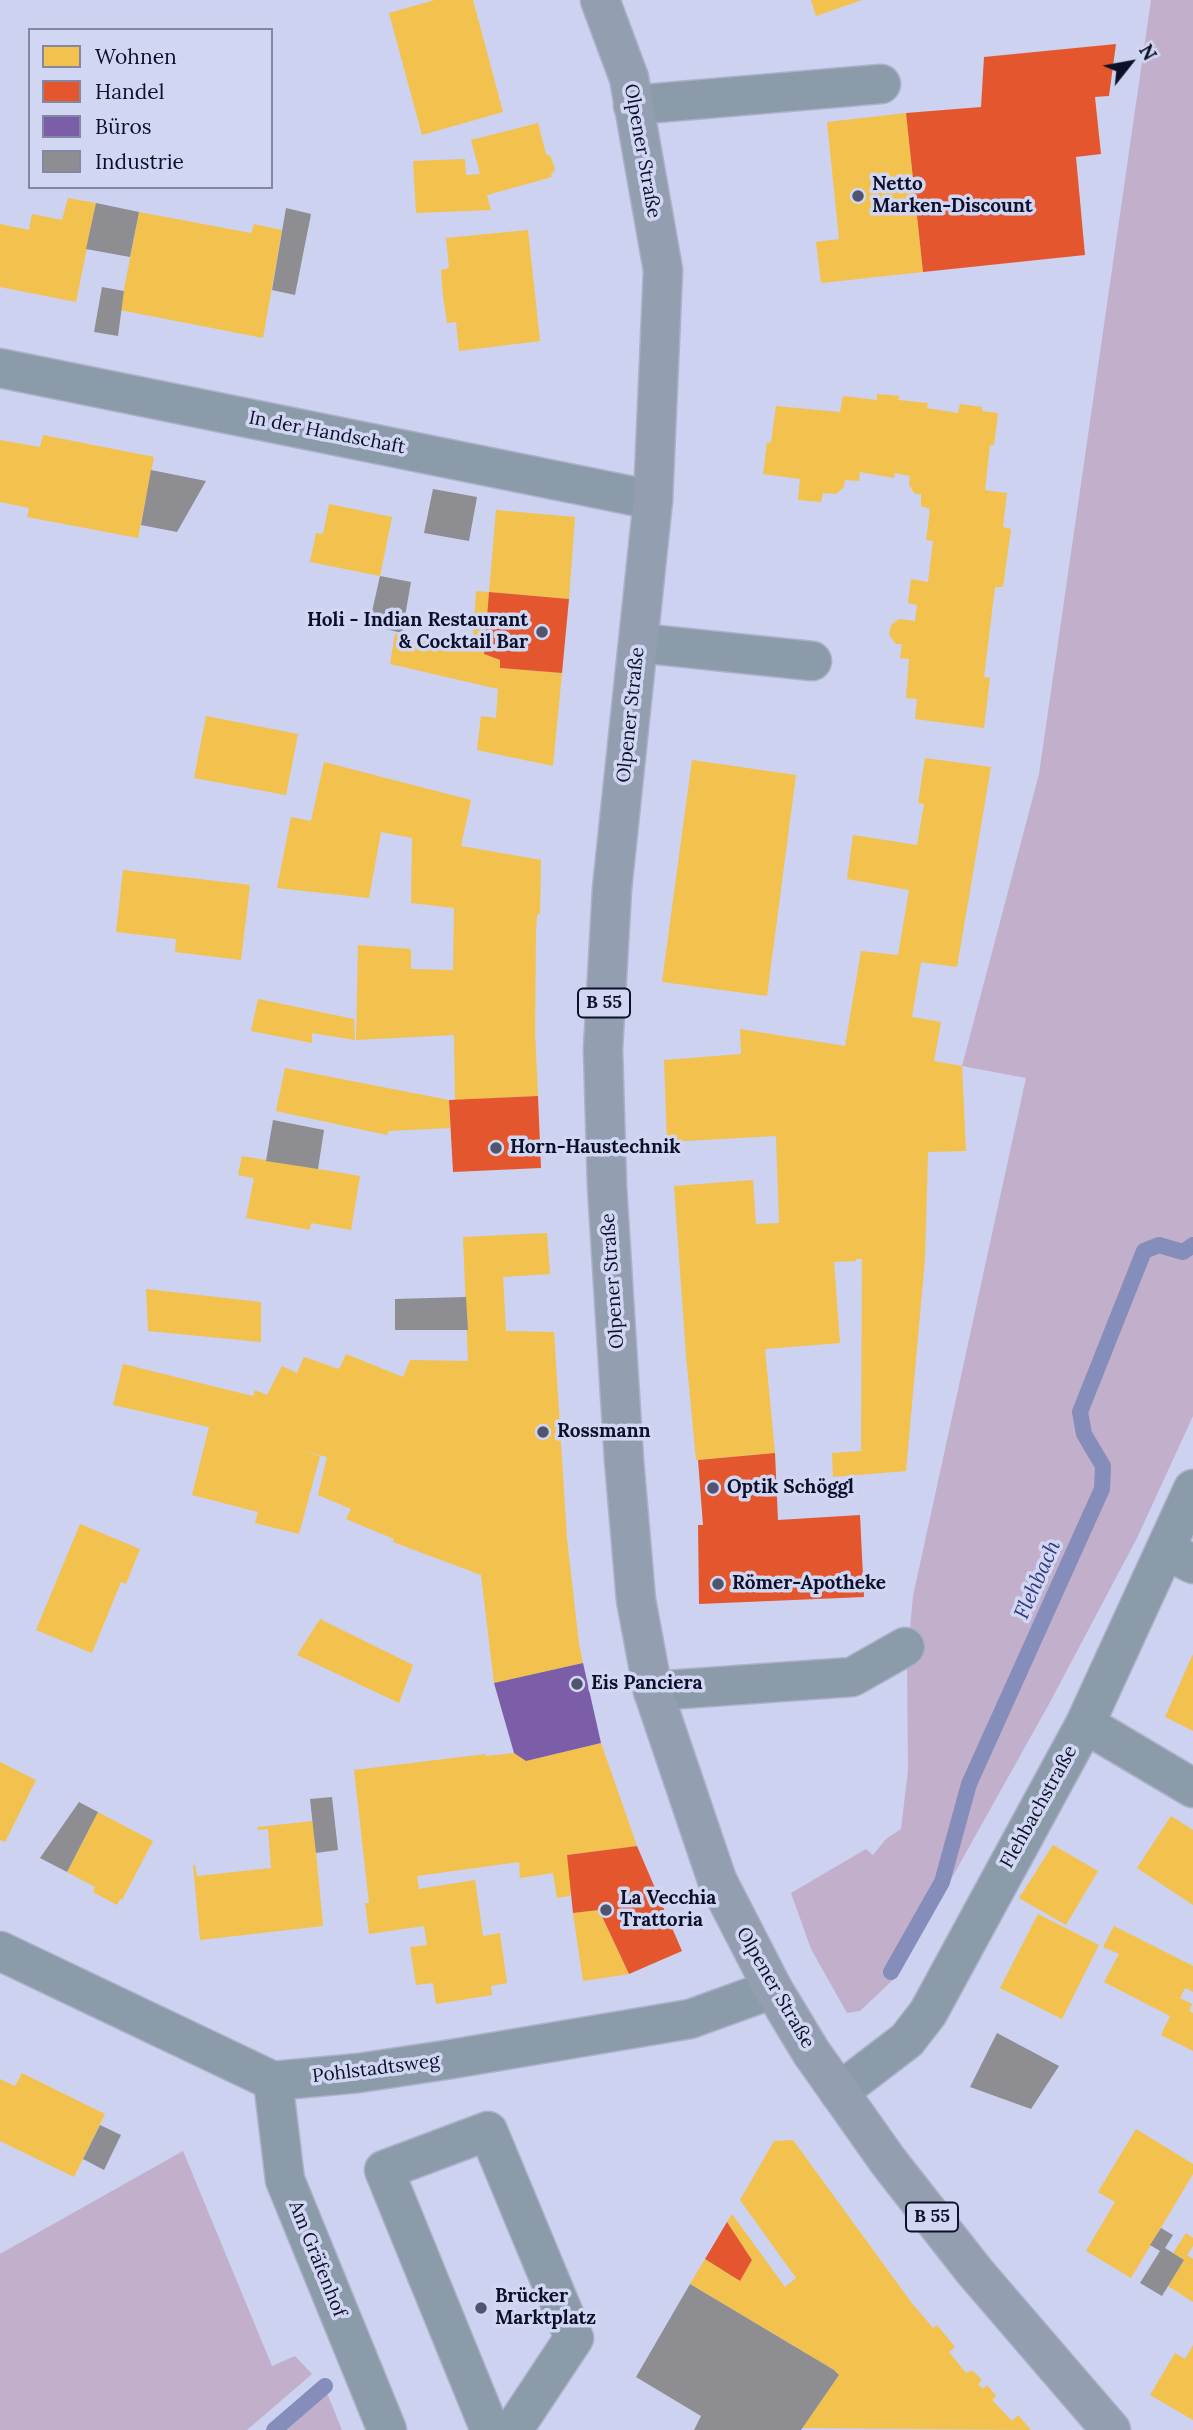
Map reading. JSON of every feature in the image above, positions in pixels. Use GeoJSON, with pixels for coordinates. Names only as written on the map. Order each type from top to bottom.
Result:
{"type":"FeatureCollection","features":[{"type":"Feature","properties":{"kind":"main road","name":"Olpener Straße"},"geometry":{"type":"LineString","coordinates":[[600,0],[629,78],[663,270],[653,499],[612,889],[603,1049],[607,1186],[624,1460],[636,1600],[653,1691],[717,1880],[773,1989],[887,2161],[975,2272],[1111,2430]]}},
{"type":"Feature","properties":{"kind":"street"},"geometry":{"type":"LineString","coordinates":[[634,105],[881,84]]}},
{"type":"Feature","properties":{"kind":"street","name":"In der Handschaft"},"geometry":{"type":"LineString","coordinates":[[0,368],[653,499]]}},
{"type":"Feature","properties":{"kind":"street"},"geometry":{"type":"LineString","coordinates":[[639,643],[812,661]]}},
{"type":"Feature","properties":{"kind":"street","name":"Flehbachstraße"},"geometry":{"type":"LineString","coordinates":[[839,2092],[907,2040],[928,2012],[1179,1557],[1193,1489]]}},
{"type":"Feature","properties":{"kind":"street"},"geometry":{"type":"LineString","coordinates":[[653,1691],[852,1677],[905,1647]]}},
{"type":"Feature","properties":{"kind":"street"},"geometry":{"type":"LineString","coordinates":[[1085,1724],[1193,1788]]}},
{"type":"Feature","properties":{"kind":"street"},"geometry":{"type":"LineString","coordinates":[[0,1951],[273,2081]]}},
{"type":"Feature","properties":{"kind":"street","name":"Pohlstadtsweg"},"geometry":{"type":"LineString","coordinates":[[273,2081],[399,2067],[690,2019],[773,1989]]}},
{"type":"Feature","properties":{"kind":"street","name":"Am Gräfenhof"},"geometry":{"type":"LineString","coordinates":[[273,2081],[285,2180],[387,2430]]}},
{"type":"Feature","properties":{"kind":"street"},"geometry":{"type":"LineString","coordinates":[[490,2430],[384,2170],[488,2131],[574,2338],[513,2430]]}},
{"type":"Feature","properties":{"kind":"shaded area"},"geometry":{"type":"Polygon","coordinates":[[[1151,0],[1193,0],[1193,1416],[1137,1538],[1049,1704],[897,1976],[860,2011],[847,2013],[811,1949],[791,1893],[866,1849],[873,1855],[886,1839],[901,1829],[908,1770],[907,1661],[913,1596],[1026,1078],[962,1066],[1039,774],[1151,0]]]}},
{"type":"Feature","properties":{"kind":"shaded area"},"geometry":{"type":"Polygon","coordinates":[[[183,2151],[272,2366],[295,2356],[312,2374],[247,2430],[0,2430],[0,2254],[183,2151]]]}},
{"type":"Feature","properties":{"kind":"shaded area"},"geometry":{"type":"Polygon","coordinates":[[[327,2393],[342,2430],[278,2430],[308,2405],[310,2407],[327,2393]]]}},
{"type":"Feature","properties":{"kind":"building: Wohnen"},"geometry":{"type":"Polygon","coordinates":[[[435,0],[473,0],[503,112],[422,135],[389,13],[435,0]]]}},
{"type":"Feature","properties":{"kind":"building: Wohnen"},"geometry":{"type":"Polygon","coordinates":[[[811,0],[862,0],[816,16],[811,0]]]}},
{"type":"Feature","properties":{"kind":"building: Wohnen"},"geometry":{"type":"Polygon","coordinates":[[[906,113],[923,272],[821,283],[816,242],[839,239],[827,122],[906,113]]]}},
{"type":"Feature","properties":{"kind":"building: Wohnen"},"geometry":{"type":"Polygon","coordinates":[[[538,123],[546,154],[551,157],[555,170],[551,174],[552,177],[487,195],[491,210],[416,213],[413,161],[465,159],[466,175],[480,174],[471,140],[538,123]]]}},
{"type":"Feature","properties":{"kind":"building: Wohnen"},"geometry":{"type":"Polygon","coordinates":[[[68,198],[96,203],[76,302],[0,287],[0,224],[29,230],[32,214],[62,220],[68,198]]]}},
{"type":"Feature","properties":{"kind":"building: Wohnen"},"geometry":{"type":"Polygon","coordinates":[[[139,212],[251,233],[254,224],[282,230],[263,338],[120,310],[139,212]]]}},
{"type":"Feature","properties":{"kind":"building: Wohnen"},"geometry":{"type":"Polygon","coordinates":[[[528,230],[540,341],[459,351],[456,322],[447,323],[443,296],[441,270],[449,268],[446,238],[528,230]]]}},
{"type":"Feature","properties":{"kind":"building: Wohnen"},"geometry":{"type":"Polygon","coordinates":[[[877,394],[900,396],[898,400],[928,403],[927,408],[958,413],[960,404],[982,407],[982,411],[998,413],[994,445],[990,445],[985,490],[1007,493],[1003,527],[1011,529],[1003,587],[995,587],[984,677],[990,678],[984,728],[915,719],[917,699],[906,698],[909,659],[900,658],[902,644],[896,644],[889,635],[891,625],[899,619],[915,621],[917,605],[908,603],[911,579],[928,582],[933,541],[926,540],[930,509],[921,506],[921,494],[915,494],[909,485],[910,476],[895,473],[894,478],[860,472],[859,481],[845,480],[844,487],[836,494],[823,493],[821,502],[798,500],[800,479],[763,474],[776,406],[840,412],[843,396],[877,400],[877,394]]]}},
{"type":"Feature","properties":{"kind":"building: Wohnen"},"geometry":{"type":"Polygon","coordinates":[[[43,435],[154,457],[138,538],[27,517],[29,508],[0,502],[0,440],[40,447],[43,435]]]}},
{"type":"Feature","properties":{"kind":"building: Wohnen"},"geometry":{"type":"Polygon","coordinates":[[[329,504],[392,517],[380,576],[310,562],[316,533],[323,534],[329,504]]]}},
{"type":"Feature","properties":{"kind":"building: Wohnen"},"geometry":{"type":"Polygon","coordinates":[[[496,510],[575,517],[569,599],[489,592],[496,510]]]}},
{"type":"Feature","properties":{"kind":"building: Wohnen"},"geometry":{"type":"Polygon","coordinates":[[[476,591],[489,592],[484,654],[500,660],[500,668],[562,673],[553,766],[477,750],[481,716],[496,718],[498,689],[390,664],[395,634],[472,652],[476,591]]]}},
{"type":"Feature","properties":{"kind":"building: Wohnen"},"geometry":{"type":"Polygon","coordinates":[[[206,716],[298,734],[286,795],[194,778],[206,716]]]}},
{"type":"Feature","properties":{"kind":"building: Wohnen"},"geometry":{"type":"Polygon","coordinates":[[[925,758],[991,767],[957,967],[921,962],[912,1017],[941,1022],[934,1061],[962,1066],[966,1151],[928,1152],[925,1259],[906,1471],[833,1477],[832,1453],[861,1451],[862,1259],[834,1262],[840,1343],[765,1349],[775,1453],[696,1460],[674,1186],[753,1180],[756,1224],[779,1223],[776,1136],[667,1142],[664,1060],[741,1054],[740,1029],[845,1046],[861,951],[898,955],[909,890],[847,879],[853,835],[917,845],[924,804],[918,803],[925,758]]]}},
{"type":"Feature","properties":{"kind":"building: Wohnen"},"geometry":{"type":"Polygon","coordinates":[[[692,760],[796,775],[767,996],[662,982],[692,760]]]}},
{"type":"Feature","properties":{"kind":"building: Wohnen"},"geometry":{"type":"Polygon","coordinates":[[[324,762],[471,800],[461,846],[541,860],[540,913],[537,915],[536,930],[535,1032],[538,1096],[455,1100],[454,1035],[356,1040],[358,945],[411,949],[411,969],[453,970],[454,908],[411,903],[412,838],[381,832],[369,898],[277,888],[291,817],[311,821],[324,762]]]}},
{"type":"Feature","properties":{"kind":"building: Wohnen"},"geometry":{"type":"Polygon","coordinates":[[[123,870],[250,885],[241,960],[175,952],[176,939],[116,932],[123,870]]]}},
{"type":"Feature","properties":{"kind":"building: Wohnen"},"geometry":{"type":"Polygon","coordinates":[[[258,999],[354,1019],[355,1040],[312,1033],[312,1043],[251,1031],[258,999]]]}},
{"type":"Feature","properties":{"kind":"building: Wohnen"},"geometry":{"type":"Polygon","coordinates":[[[285,1068],[449,1100],[450,1128],[388,1131],[387,1135],[276,1111],[285,1068]]]}},
{"type":"Feature","properties":{"kind":"building: Wohnen"},"geometry":{"type":"Polygon","coordinates":[[[242,1156],[360,1176],[351,1230],[311,1223],[310,1230],[246,1218],[254,1178],[238,1175],[242,1156]]]}},
{"type":"Feature","properties":{"kind":"building: Wohnen"},"geometry":{"type":"Polygon","coordinates":[[[547,1233],[550,1274],[503,1277],[506,1331],[554,1332],[567,1539],[583,1663],[494,1683],[481,1575],[393,1542],[394,1539],[346,1519],[351,1509],[318,1495],[327,1457],[299,1450],[320,1456],[299,1534],[255,1523],[258,1512],[192,1495],[209,1427],[113,1405],[123,1364],[253,1396],[255,1390],[267,1395],[282,1366],[297,1373],[304,1357],[339,1369],[346,1354],[403,1377],[410,1360],[468,1361],[463,1237],[547,1233]]]}},
{"type":"Feature","properties":{"kind":"building: Wohnen"},"geometry":{"type":"Polygon","coordinates":[[[146,1289],[261,1302],[261,1342],[148,1331],[146,1289]]]}},
{"type":"Feature","properties":{"kind":"building: Wohnen"},"geometry":{"type":"Polygon","coordinates":[[[80,1524],[140,1549],[126,1584],[121,1582],[92,1653],[36,1630],[80,1524]]]}},
{"type":"Feature","properties":{"kind":"building: Wohnen"},"geometry":{"type":"Polygon","coordinates":[[[320,1619],[413,1665],[399,1703],[297,1655],[320,1619]]]}},
{"type":"Feature","properties":{"kind":"building: Wohnen"},"geometry":{"type":"Polygon","coordinates":[[[1193,1654],[1193,1731],[1165,1717],[1193,1654]]]}},
{"type":"Feature","properties":{"kind":"building: Wohnen"},"geometry":{"type":"Polygon","coordinates":[[[601,1743],[637,1846],[567,1855],[572,1891],[570,1896],[557,1898],[553,1873],[520,1878],[519,1862],[417,1876],[419,1889],[475,1880],[483,1936],[500,1933],[507,1983],[491,1986],[492,1995],[436,2004],[433,1983],[416,1985],[410,1947],[427,1945],[424,1926],[369,1934],[365,1903],[369,1903],[354,1770],[486,1754],[514,1753],[526,1761],[601,1743]]]}},
{"type":"Feature","properties":{"kind":"building: Wohnen"},"geometry":{"type":"Polygon","coordinates":[[[0,1762],[36,1780],[5,1842],[0,1840],[0,1762]]]}},
{"type":"Feature","properties":{"kind":"building: Wohnen"},"geometry":{"type":"Polygon","coordinates":[[[98,1812],[153,1841],[117,1905],[93,1892],[95,1887],[67,1872],[98,1812]]]}},
{"type":"Feature","properties":{"kind":"building: Wohnen"},"geometry":{"type":"Polygon","coordinates":[[[1171,1816],[1193,1830],[1193,1905],[1137,1868],[1171,1816]]]}},
{"type":"Feature","properties":{"kind":"building: Wohnen"},"geometry":{"type":"Polygon","coordinates":[[[313,1821],[323,1926],[200,1940],[193,1865],[197,1876],[271,1868],[268,1829],[258,1830],[258,1827],[313,1821]]]}},
{"type":"Feature","properties":{"kind":"building: Wohnen"},"geometry":{"type":"Polygon","coordinates":[[[1053,1845],[1098,1871],[1066,1925],[1019,1898],[1053,1845]]]}},
{"type":"Feature","properties":{"kind":"building: Wohnen"},"geometry":{"type":"Polygon","coordinates":[[[599,1910],[629,1974],[583,1981],[573,1913],[599,1910]]]}},
{"type":"Feature","properties":{"kind":"building: Wohnen"},"geometry":{"type":"Polygon","coordinates":[[[1038,1914],[1099,1945],[1062,2019],[1000,1988],[1038,1914]]]}},
{"type":"Feature","properties":{"kind":"building: Wohnen"},"geometry":{"type":"Polygon","coordinates":[[[1114,1926],[1193,1966],[1193,1992],[1185,1988],[1180,1998],[1192,2004],[1189,2011],[1193,2013],[1193,2051],[1161,2035],[1170,2016],[1104,1982],[1119,1954],[1103,1947],[1114,1926]]]}},
{"type":"Feature","properties":{"kind":"building: Wohnen"},"geometry":{"type":"Polygon","coordinates":[[[22,2073],[105,2114],[74,2177],[0,2141],[0,2079],[15,2086],[22,2073]]]}},
{"type":"Feature","properties":{"kind":"building: Wohnen"},"geometry":{"type":"Polygon","coordinates":[[[1136,2129],[1193,2164],[1193,2174],[1131,2278],[1086,2251],[1115,2202],[1098,2192],[1136,2129]]]}},
{"type":"Feature","properties":{"kind":"building: Wohnen"},"geometry":{"type":"Polygon","coordinates":[[[793,2140],[911,2302],[933,2328],[937,2325],[955,2347],[949,2352],[966,2373],[972,2370],[982,2380],[978,2384],[983,2389],[987,2385],[996,2396],[992,2400],[1012,2421],[1018,2415],[1031,2430],[802,2428],[839,2375],[690,2284],[705,2259],[740,2281],[752,2260],[727,2222],[732,2214],[785,2287],[796,2278],[740,2200],[774,2141],[793,2140]]]}},
{"type":"Feature","properties":{"kind":"building: Wohnen"},"geometry":{"type":"Polygon","coordinates":[[[1186,2233],[1193,2238],[1193,2246],[1187,2255],[1193,2259],[1193,2302],[1168,2286],[1184,2260],[1173,2253],[1186,2233]]]}},
{"type":"Feature","properties":{"kind":"building: Wohnen"},"geometry":{"type":"Polygon","coordinates":[[[1193,2345],[1193,2420],[1150,2395],[1175,2353],[1185,2359],[1193,2345]]]}},
{"type":"Feature","properties":{"kind":"building: Handel"},"geometry":{"type":"Polygon","coordinates":[[[1116,44],[1109,96],[1095,97],[1101,154],[1076,157],[1085,255],[923,272],[906,113],[981,107],[984,57],[1116,44]]]}},
{"type":"Feature","properties":{"kind":"building: Handel"},"geometry":{"type":"Polygon","coordinates":[[[489,592],[569,599],[562,673],[500,668],[500,660],[484,654],[489,592]]]}},
{"type":"Feature","properties":{"kind":"building: Handel","name":"Horn-Haustechnik"},"geometry":{"type":"Polygon","coordinates":[[[538,1096],[541,1168],[453,1172],[449,1100],[538,1096]]]}},
{"type":"Feature","properties":{"kind":"building: Handel"},"geometry":{"type":"Polygon","coordinates":[[[775,1453],[778,1520],[860,1515],[864,1597],[699,1604],[698,1525],[703,1525],[698,1460],[775,1453]]]}},
{"type":"Feature","properties":{"kind":"building: Handel"},"geometry":{"type":"Polygon","coordinates":[[[637,1846],[682,1951],[629,1974],[599,1910],[573,1913],[567,1855],[637,1846]]]}},
{"type":"Feature","properties":{"kind":"building: Handel"},"geometry":{"type":"Polygon","coordinates":[[[727,2222],[752,2260],[740,2281],[705,2259],[727,2222]]]}},
{"type":"Feature","properties":{"kind":"building: Büros"},"geometry":{"type":"Polygon","coordinates":[[[583,1663],[601,1743],[526,1761],[514,1753],[494,1683],[583,1663]]]}},
{"type":"Feature","properties":{"kind":"building: Industrie"},"geometry":{"type":"Polygon","coordinates":[[[96,203],[139,212],[130,257],[86,249],[96,203]]]}},
{"type":"Feature","properties":{"kind":"building: Industrie"},"geometry":{"type":"Polygon","coordinates":[[[286,208],[311,214],[295,295],[272,290],[286,208]]]}},
{"type":"Feature","properties":{"kind":"building: Industrie"},"geometry":{"type":"Polygon","coordinates":[[[102,287],[124,291],[118,336],[94,332],[102,287]]]}},
{"type":"Feature","properties":{"kind":"building: Industrie"},"geometry":{"type":"Polygon","coordinates":[[[151,470],[206,481],[177,532],[141,525],[151,470]]]}},
{"type":"Feature","properties":{"kind":"building: Industrie"},"geometry":{"type":"Polygon","coordinates":[[[433,489],[477,497],[469,541],[424,533],[433,489]]]}},
{"type":"Feature","properties":{"kind":"building: Industrie"},"geometry":{"type":"Polygon","coordinates":[[[380,576],[411,582],[402,633],[369,625],[380,576]]]}},
{"type":"Feature","properties":{"kind":"building: Industrie"},"geometry":{"type":"Polygon","coordinates":[[[273,1120],[324,1130],[318,1169],[266,1161],[273,1120]]]}},
{"type":"Feature","properties":{"kind":"building: Industrie"},"geometry":{"type":"Polygon","coordinates":[[[466,1297],[468,1330],[395,1330],[395,1299],[466,1297]]]}},
{"type":"Feature","properties":{"kind":"building: Industrie"},"geometry":{"type":"Polygon","coordinates":[[[332,1797],[338,1850],[316,1853],[310,1799],[332,1797]]]}},
{"type":"Feature","properties":{"kind":"building: Industrie"},"geometry":{"type":"Polygon","coordinates":[[[79,1802],[98,1812],[67,1872],[40,1858],[79,1802]]]}},
{"type":"Feature","properties":{"kind":"building: Industrie"},"geometry":{"type":"Polygon","coordinates":[[[997,2033],[1059,2066],[1031,2109],[970,2087],[997,2033]]]}},
{"type":"Feature","properties":{"kind":"building: Industrie"},"geometry":{"type":"Polygon","coordinates":[[[100,2125],[121,2135],[104,2170],[83,2159],[100,2125]]]}},
{"type":"Feature","properties":{"kind":"building: Industrie"},"geometry":{"type":"Polygon","coordinates":[[[1161,2228],[1173,2235],[1165,2248],[1184,2260],[1162,2296],[1140,2283],[1160,2251],[1150,2245],[1161,2228]]]}},
{"type":"Feature","properties":{"kind":"building: Industrie"},"geometry":{"type":"Polygon","coordinates":[[[690,2284],[839,2375],[801,2430],[694,2430],[701,2416],[636,2377],[690,2284]]]}},
{"type":"Feature","properties":{"kind":"waterway","name":"Flehbach"},"geometry":{"type":"LineString","coordinates":[[891,1972],[942,1882],[969,1784],[1102,1489],[1103,1466],[1084,1434],[1080,1412],[1144,1251],[1159,1245],[1183,1252],[1193,1245]]}},
{"type":"Feature","properties":{"kind":"waterway","name":"Flehbach"},"geometry":{"type":"LineString","coordinates":[[274,2430],[325,2386]]}},
{"type":"Feature","properties":{"kind":"place","name":"Netto Marken-Discount"},"geometry":{"type":"Point","coordinates":[858,196]}},
{"type":"Feature","properties":{"kind":"place","name":"Holi - Indian Restaurant & Cocktail Bar"},"geometry":{"type":"Point","coordinates":[542,632]}},
{"type":"Feature","properties":{"kind":"place","name":"Horn-Haustechnik"},"geometry":{"type":"Point","coordinates":[496,1148]}},
{"type":"Feature","properties":{"kind":"place","name":"Rossmann"},"geometry":{"type":"Point","coordinates":[543,1432]}},
{"type":"Feature","properties":{"kind":"place","name":"Optik Schöggl"},"geometry":{"type":"Point","coordinates":[713,1488]}},
{"type":"Feature","properties":{"kind":"place","name":"Römer-Apotheke"},"geometry":{"type":"Point","coordinates":[718,1584]}},
{"type":"Feature","properties":{"kind":"place","name":"Eis Panciera"},"geometry":{"type":"Point","coordinates":[577,1684]}},
{"type":"Feature","properties":{"kind":"place","name":"La Vecchia Trattoria"},"geometry":{"type":"Point","coordinates":[606,1910]}},
{"type":"Feature","properties":{"kind":"place","name":"Brücker Marktplatz"},"geometry":{"type":"Point","coordinates":[481,2308]}}]}
